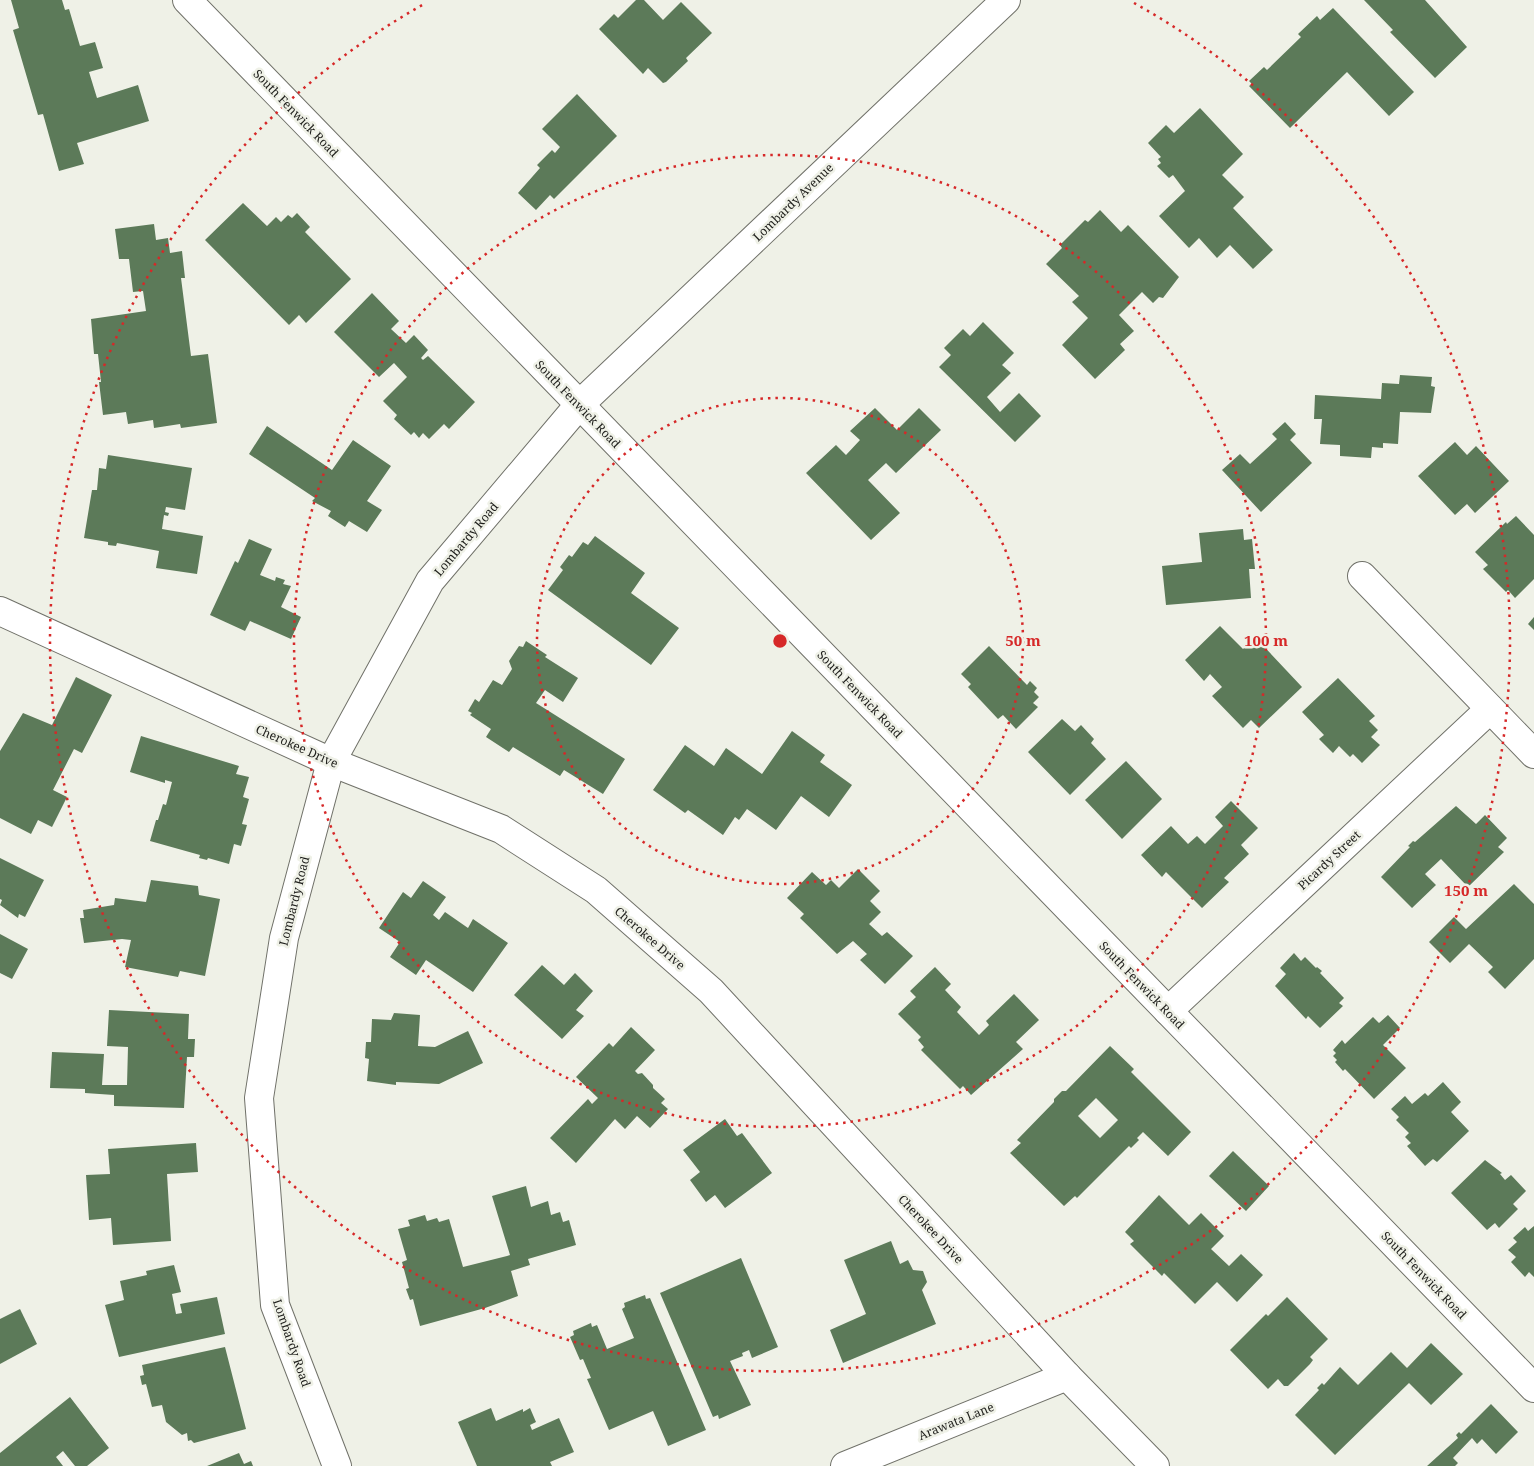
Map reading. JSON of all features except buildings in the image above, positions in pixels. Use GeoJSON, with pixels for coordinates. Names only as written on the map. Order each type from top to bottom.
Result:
{"type":"FeatureCollection","features":[{"type":"Feature","properties":{"kind":"street","name":"South Fenwick Road"},"geometry":{"type":"LineString","coordinates":[[187,0],[1534,1388]]}},
{"type":"Feature","properties":{"kind":"street","name":"Lombardy Avenue"},"geometry":{"type":"LineString","coordinates":[[579,405],[1006,0]]}},
{"type":"Feature","properties":{"kind":"street","name":"Lombardy Road"},"geometry":{"type":"LineString","coordinates":[[337,1466],[276,1305],[259,1098],[284,938],[331,762],[430,582],[579,405]]}},
{"type":"Feature","properties":{"kind":"street"},"geometry":{"type":"LineString","coordinates":[[1362,576],[1534,754]]}},
{"type":"Feature","properties":{"kind":"street","name":"Cherokee Drive"},"geometry":{"type":"LineString","coordinates":[[0,611],[331,762],[501,829],[596,890],[711,991],[1067,1376],[1154,1466]]}},
{"type":"Feature","properties":{"kind":"street","name":"Picardy Street"},"geometry":{"type":"LineString","coordinates":[[1168,1011],[1490,709]]}},
{"type":"Feature","properties":{"kind":"street","name":"Arawata Lane"},"geometry":{"type":"LineString","coordinates":[[845,1466],[1067,1376]]}}]}
